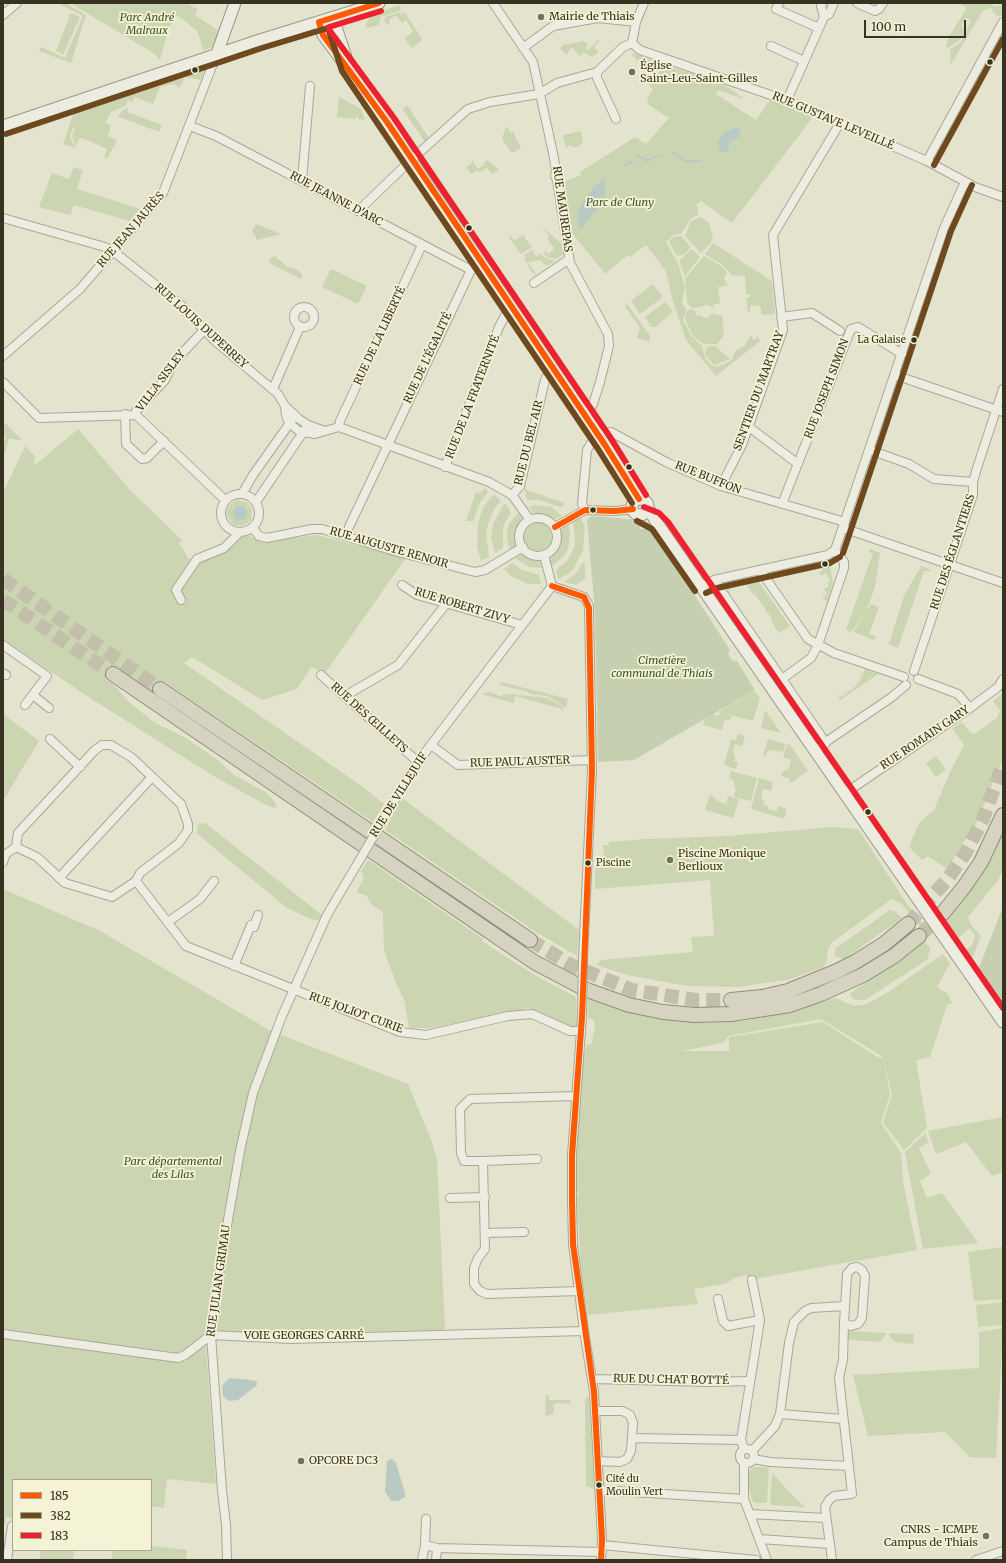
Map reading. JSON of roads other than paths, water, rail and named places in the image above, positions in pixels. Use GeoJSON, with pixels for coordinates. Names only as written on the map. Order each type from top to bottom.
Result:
{"type":"FeatureCollection","features":[{"type":"Feature","properties":{"kind":"highway"},"geometry":{"type":"LineString","coordinates":[[113,674],[534,962],[587,990],[629,1005],[663,1012],[695,1015],[731,1014],[790,1005],[821,994],[863,975],[894,956],[919,936]]}},
{"type":"Feature","properties":{"kind":"highway"},"geometry":{"type":"LineString","coordinates":[[160,689],[530,940]]}},
{"type":"Feature","properties":{"kind":"highway"},"geometry":{"type":"LineString","coordinates":[[943,913],[981,862],[1003,815]]}},
{"type":"Feature","properties":{"kind":"highway"},"geometry":{"type":"LineString","coordinates":[[731,1000],[788,991],[835,972],[879,947],[908,924]]}},
{"type":"Feature","properties":{"kind":"main road","name":"RUE JEAN JAURÈS"},"geometry":{"type":"LineString","coordinates":[[216,56],[235,3]]}},
{"type":"Feature","properties":{"kind":"main road"},"geometry":{"type":"LineString","coordinates":[[3,126],[162,72],[379,3]]}},
{"type":"Feature","properties":{"kind":"main road"},"geometry":{"type":"LineString","coordinates":[[333,18],[349,67]]}},
{"type":"Feature","properties":{"kind":"main road"},"geometry":{"type":"LineString","coordinates":[[319,22],[323,35],[349,67],[482,265],[586,416],[639,499],[646,501],[641,510],[655,520],[702,586],[844,794],[1003,1022]]}},
{"type":"Feature","properties":{"kind":"street"},"geometry":{"type":"LineString","coordinates":[[3,15],[17,3]]}},
{"type":"Feature","properties":{"kind":"street","name":"RUE MAUREPAS"},"geometry":{"type":"LineString","coordinates":[[493,3],[533,62],[553,153],[556,170],[555,176],[557,180],[570,263],[606,330],[609,340],[600,382],[593,404],[586,416]]}},
{"type":"Feature","properties":{"kind":"street"},"geometry":{"type":"LineString","coordinates":[[358,211],[411,160],[470,108],[490,102],[539,94],[557,83],[597,72],[623,47],[632,43],[636,22],[644,3]]}},
{"type":"Feature","properties":{"kind":"street"},"geometry":{"type":"LineString","coordinates":[[779,3],[776,9],[819,28]]}},
{"type":"Feature","properties":{"kind":"street"},"geometry":{"type":"LineString","coordinates":[[822,3],[821,6],[824,17]]}},
{"type":"Feature","properties":{"kind":"street"},"geometry":{"type":"LineString","coordinates":[[786,100],[824,17],[829,14],[834,3]]}},
{"type":"Feature","properties":{"kind":"street"},"geometry":{"type":"LineString","coordinates":[[857,3],[875,11],[879,10],[883,3]]}},
{"type":"Feature","properties":{"kind":"street"},"geometry":{"type":"LineString","coordinates":[[523,48],[553,26],[598,18],[636,22]]}},
{"type":"Feature","properties":{"kind":"street"},"geometry":{"type":"LineString","coordinates":[[927,162],[1003,22]]}},
{"type":"Feature","properties":{"kind":"street","name":"RUE GUSTAVE LEVEILLÉ"},"geometry":{"type":"LineString","coordinates":[[632,43],[640,50],[786,100],[927,162],[965,182],[1003,197]]}},
{"type":"Feature","properties":{"kind":"street"},"geometry":{"type":"LineString","coordinates":[[771,46],[804,61]]}},
{"type":"Feature","properties":{"kind":"street","name":"RUE JEAN JAURÈS"},"geometry":{"type":"LineString","coordinates":[[3,356],[80,289],[163,193],[216,56]]}},
{"type":"Feature","properties":{"kind":"street"},"geometry":{"type":"LineString","coordinates":[[597,72],[597,78],[616,119]]}},
{"type":"Feature","properties":{"kind":"street"},"geometry":{"type":"LineString","coordinates":[[302,180],[310,86]]}},
{"type":"Feature","properties":{"kind":"street","name":"SENTIER DU MARTRAY"},"geometry":{"type":"LineString","coordinates":[[721,486],[748,427],[783,330],[773,234],[840,123]]}},
{"type":"Feature","properties":{"kind":"street","name":"RUE JEANNE D'ARC"},"geometry":{"type":"LineString","coordinates":[[190,126],[216,136],[302,180],[470,270]]}},
{"type":"Feature","properties":{"kind":"street"},"geometry":{"type":"LineString","coordinates":[[702,586],[714,580],[828,555],[835,550],[944,228],[965,182]]}},
{"type":"Feature","properties":{"kind":"street","name":"RUE LOUIS DUPERREY"},"geometry":{"type":"LineString","coordinates":[[3,218],[103,246],[112,251],[177,302],[204,330],[273,389],[280,396],[285,406],[289,422]]}},
{"type":"Feature","properties":{"kind":"street","name":"RUE DE LA LIBERTÉ"},"geometry":{"type":"LineString","coordinates":[[339,427],[340,421],[422,245]]}},
{"type":"Feature","properties":{"kind":"street"},"geometry":{"type":"LineString","coordinates":[[534,283],[569,258]]}},
{"type":"Feature","properties":{"kind":"street"},"geometry":{"type":"LineString","coordinates":[[470,270],[482,265]]}},
{"type":"Feature","properties":{"kind":"street","name":"RUE DE L'ÉGALITÉ"},"geometry":{"type":"LineString","coordinates":[[349,527],[470,270]]}},
{"type":"Feature","properties":{"kind":"street","name":"RUE DE LA FRATERNITÉ"},"geometry":{"type":"LineString","coordinates":[[445,467],[500,328],[511,305]]}},
{"type":"Feature","properties":{"kind":"street","name":"SENTIER DU MARTRAY"},"geometry":{"type":"LineString","coordinates":[[781,317],[812,313],[840,331]]}},
{"type":"Feature","properties":{"kind":"street"},"geometry":{"type":"LineString","coordinates":[[273,389],[300,327]]}},
{"type":"Feature","properties":{"kind":"street","name":"RUE JOSEPH SIMON"},"geometry":{"type":"LineString","coordinates":[[782,504],[851,328],[858,327],[902,354]]}},
{"type":"Feature","properties":{"kind":"street","name":"VILLA SISLEY"},"geometry":{"type":"LineString","coordinates":[[136,415],[136,411],[165,380],[173,363],[204,330]]}},
{"type":"Feature","properties":{"kind":"street","name":"RUE DU BEL AIR"},"geometry":{"type":"LineString","coordinates":[[512,495],[520,486],[545,380],[552,366]]}},
{"type":"Feature","properties":{"kind":"street"},"geometry":{"type":"LineString","coordinates":[[895,375],[1000,411]]}},
{"type":"Feature","properties":{"kind":"street"},"geometry":{"type":"LineString","coordinates":[[3,382],[38,418],[125,414],[136,415],[225,500]]}},
{"type":"Feature","properties":{"kind":"street","name":"RUE DES ÉGLANTIERS"},"geometry":{"type":"LineString","coordinates":[[916,675],[973,495],[973,482],[1000,411],[1003,389]]}},
{"type":"Feature","properties":{"kind":"street","name":"RUE LOUIS DUPERREY"},"geometry":{"type":"LineString","coordinates":[[285,406],[296,417],[308,425],[325,431]]}},
{"type":"Feature","properties":{"kind":"street"},"geometry":{"type":"LineString","coordinates":[[125,414],[126,444],[142,459],[147,458],[164,441]]}},
{"type":"Feature","properties":{"kind":"street"},"geometry":{"type":"LineString","coordinates":[[242,494],[289,422],[296,417]]}},
{"type":"Feature","properties":{"kind":"street"},"geometry":{"type":"LineString","coordinates":[[289,422],[304,433],[316,434],[339,427],[387,446],[489,482],[512,495],[530,520]]}},
{"type":"Feature","properties":{"kind":"street"},"geometry":{"type":"LineString","coordinates":[[256,502],[308,425]]}},
{"type":"Feature","properties":{"kind":"street"},"geometry":{"type":"LineString","coordinates":[[748,427],[798,464]]}},
{"type":"Feature","properties":{"kind":"street","name":"RUE BUFFON"},"geometry":{"type":"LineString","coordinates":[[599,436],[607,432],[615,433],[666,462],[721,486],[782,504],[844,525],[940,562],[950,564],[1003,583]]}},
{"type":"Feature","properties":{"kind":"street"},"geometry":{"type":"LineString","coordinates":[[585,510],[582,504],[587,450],[590,443],[599,436]]}},
{"type":"Feature","properties":{"kind":"street"},"geometry":{"type":"LineString","coordinates":[[870,450],[910,464],[934,480],[973,482]]}},
{"type":"Feature","properties":{"kind":"street"},"geometry":{"type":"LineString","coordinates":[[181,600],[176,590],[197,559],[224,548],[240,532],[253,528],[259,517],[256,502],[250,496],[235,494],[225,500],[220,512],[223,523],[230,530],[240,532]]}},
{"type":"Feature","properties":{"kind":"street"},"geometry":{"type":"LineString","coordinates":[[555,527],[585,510],[641,510]]}},
{"type":"Feature","properties":{"kind":"street"},"geometry":{"type":"LineString","coordinates":[[542,518],[548,520],[555,527],[557,536],[554,548],[544,554],[532,554],[523,547],[520,535],[521,529],[530,520],[542,518]]}},
{"type":"Feature","properties":{"kind":"street","name":"RUE AUGUSTE RENOIR"},"geometry":{"type":"LineString","coordinates":[[253,528],[261,537],[267,538],[312,529],[322,529],[398,552],[475,572],[485,570],[523,547]]}},
{"type":"Feature","properties":{"kind":"street"},"geometry":{"type":"LineString","coordinates":[[782,679],[811,658],[818,645],[844,568],[844,562],[835,550]]}},
{"type":"Feature","properties":{"kind":"street"},"geometry":{"type":"LineString","coordinates":[[544,554],[552,586],[583,596],[588,604],[592,760],[583,958],[582,1018],[572,1155],[572,1200],[574,1244],[579,1291],[584,1331],[593,1379],[596,1411],[602,1552]]}},
{"type":"Feature","properties":{"kind":"street"},"geometry":{"type":"LineString","coordinates":[[760,570],[807,638],[834,653],[905,681]]}},
{"type":"Feature","properties":{"kind":"street"},"geometry":{"type":"LineString","coordinates":[[714,580],[826,743]]}},
{"type":"Feature","properties":{"kind":"street","name":"RUE ROBERT ZIVY"},"geometry":{"type":"LineString","coordinates":[[402,585],[415,594],[522,625]]}},
{"type":"Feature","properties":{"kind":"street","name":"RUE DE VILLEJUIF"},"geometry":{"type":"LineString","coordinates":[[276,1031],[327,915],[418,762],[552,586]]}},
{"type":"Feature","properties":{"kind":"street"},"geometry":{"type":"LineString","coordinates":[[345,696],[398,665],[446,604]]}},
{"type":"Feature","properties":{"kind":"street"},"geometry":{"type":"LineString","coordinates":[[4,647],[47,676],[25,705]]}},
{"type":"Feature","properties":{"kind":"street","name":"RUE DES ŒILLETS"},"geometry":{"type":"LineString","coordinates":[[321,675],[418,762]]}},
{"type":"Feature","properties":{"kind":"street"},"geometry":{"type":"LineString","coordinates":[[814,750],[892,697],[905,681],[916,675],[958,694],[970,708]]}},
{"type":"Feature","properties":{"kind":"street","name":"RUE ROMAIN GARY"},"geometry":{"type":"LineString","coordinates":[[844,794],[970,708],[998,687],[1003,679]]}},
{"type":"Feature","properties":{"kind":"street"},"geometry":{"type":"LineString","coordinates":[[33,695],[49,708]]}},
{"type":"Feature","properties":{"kind":"street"},"geometry":{"type":"LineString","coordinates":[[50,739],[80,767]]}},
{"type":"Feature","properties":{"kind":"street"},"geometry":{"type":"LineString","coordinates":[[3,862],[6,854],[16,847],[18,833],[95,750],[102,745],[111,745],[131,757],[181,804],[186,815],[188,830],[174,847],[140,872],[136,880],[112,897],[65,883],[37,857],[16,847]]}},
{"type":"Feature","properties":{"kind":"street","name":"RUE PAUL AUSTER"},"geometry":{"type":"LineString","coordinates":[[431,745],[458,765],[592,760]]}},
{"type":"Feature","properties":{"kind":"street"},"geometry":{"type":"LineString","coordinates":[[59,878],[152,777]]}},
{"type":"Feature","properties":{"kind":"street","name":"RUE JOLIOT CURIE"},"geometry":{"type":"LineString","coordinates":[[136,880],[186,946],[400,1032],[426,1035],[508,1016],[532,1014],[570,1031],[581,1031]]}},
{"type":"Feature","properties":{"kind":"street"},"geometry":{"type":"LineString","coordinates":[[168,922],[200,899],[214,881]]}},
{"type":"Feature","properties":{"kind":"street"},"geometry":{"type":"LineString","coordinates":[[234,966],[251,925],[254,926],[258,915]]}},
{"type":"Feature","properties":{"kind":"street","name":"RUE JULIAN GRIMAU"},"geometry":{"type":"LineString","coordinates":[[227,1560],[226,1525],[222,1490],[211,1335],[221,1260],[240,1151],[253,1093],[276,1031]]}},
{"type":"Feature","properties":{"kind":"street"},"geometry":{"type":"LineString","coordinates":[[537,1159],[464,1161],[461,1153],[460,1110],[470,1099],[576,1096]]}},
{"type":"Feature","properties":{"kind":"street"},"geometry":{"type":"LineString","coordinates":[[483,1161],[486,1233],[485,1249],[478,1258],[474,1268],[474,1284],[483,1293],[579,1291]]}},
{"type":"Feature","properties":{"kind":"street"},"geometry":{"type":"LineString","coordinates":[[450,1198],[485,1197]]}},
{"type":"Feature","properties":{"kind":"street"},"geometry":{"type":"LineString","coordinates":[[486,1233],[524,1232]]}},
{"type":"Feature","properties":{"kind":"street"},"geometry":{"type":"LineString","coordinates":[[832,1560],[825,1507],[832,1497],[852,1494],[839,1378],[843,1360],[844,1322],[846,1274],[850,1269],[857,1267],[862,1270],[865,1276],[862,1318],[860,1323],[854,1326],[844,1322]]}},
{"type":"Feature","properties":{"kind":"street"},"geometry":{"type":"LineString","coordinates":[[744,1463],[750,1462],[748,1450],[749,1381],[760,1320],[752,1280]]}},
{"type":"Feature","properties":{"kind":"street"},"geometry":{"type":"LineString","coordinates":[[718,1299],[723,1321],[728,1326],[760,1320]]}},
{"type":"Feature","properties":{"kind":"street"},"geometry":{"type":"LineString","coordinates":[[767,1560],[744,1499],[744,1463],[739,1457],[740,1452],[748,1450],[775,1426],[780,1414],[789,1343],[794,1322],[805,1311],[811,1308],[845,1306]]}},
{"type":"Feature","properties":{"kind":"street","name":"VOIE GEORGES CARRÉ"},"geometry":{"type":"LineString","coordinates":[[211,1335],[291,1339],[446,1336],[584,1331]]}},
{"type":"Feature","properties":{"kind":"street"},"geometry":{"type":"LineString","coordinates":[[3,1334],[178,1358],[185,1355],[211,1335]]}},
{"type":"Feature","properties":{"kind":"street","name":"RUE DU CHAT BOTTÉ"},"geometry":{"type":"LineString","coordinates":[[593,1379],[708,1382],[749,1381]]}},
{"type":"Feature","properties":{"kind":"street"},"geometry":{"type":"LineString","coordinates":[[596,1411],[626,1412],[632,1420],[631,1453],[624,1461],[598,1461]]}},
{"type":"Feature","properties":{"kind":"street"},"geometry":{"type":"LineString","coordinates":[[780,1414],[843,1419]]}},
{"type":"Feature","properties":{"kind":"street"},"geometry":{"type":"LineString","coordinates":[[632,1438],[748,1450],[770,1462],[848,1466]]}},
{"type":"Feature","properties":{"kind":"street"},"geometry":{"type":"LineString","coordinates":[[600,1490],[744,1499]]}},
{"type":"Feature","properties":{"kind":"street"},"geometry":{"type":"LineString","coordinates":[[750,1514],[826,1518]]}},
{"type":"Feature","properties":{"kind":"street"},"geometry":{"type":"LineString","coordinates":[[422,1560],[425,1545],[426,1519]]}},
{"type":"Feature","properties":{"kind":"street"},"geometry":{"type":"LineString","coordinates":[[7,1560],[12,1526]]}},
{"type":"Feature","properties":{"kind":"street"},"geometry":{"type":"LineString","coordinates":[[760,1539],[830,1544]]}},
{"type":"Feature","properties":{"kind":"street"},"geometry":{"type":"LineString","coordinates":[[425,1545],[437,1548],[602,1552],[756,1560]]}},
{"type":"Feature","properties":{"kind":"street"},"geometry":{"type":"LineString","coordinates":[[436,1560],[437,1548]]}},
{"type":"Feature","properties":{"kind":"street"},"geometry":{"type":"LineString","coordinates":[[976,1560],[1003,1551]]}},
{"type":"Feature","properties":{"kind":"waterway"},"geometry":{"type":"LineString","coordinates":[[671,151],[685,161],[700,161]]}},
{"type":"Feature","properties":{"kind":"waterway"},"geometry":{"type":"LineString","coordinates":[[638,156],[648,161],[655,157],[662,156]]}},
{"type":"Feature","properties":{"kind":"waterway"},"geometry":{"type":"LineString","coordinates":[[625,165],[629,162],[633,163]]}},
{"type":"Feature","properties":{"kind":"tunnel"},"geometry":{"type":"LineString","coordinates":[[3,579],[160,689]]}},
{"type":"Feature","properties":{"kind":"tunnel"},"geometry":{"type":"LineString","coordinates":[[3,600],[113,674]]}},
{"type":"Feature","properties":{"kind":"tunnel"},"geometry":{"type":"LineString","coordinates":[[908,924],[949,877],[966,852],[983,819],[1003,764]]}},
{"type":"Feature","properties":{"kind":"tunnel"},"geometry":{"type":"LineString","coordinates":[[919,936],[943,913]]}},
{"type":"Feature","properties":{"kind":"tunnel"},"geometry":{"type":"LineString","coordinates":[[530,940],[571,965],[632,990],[696,1000],[731,1000]]}},
{"type":"Feature","properties":{"kind":"place","name":"Mairie de Thiais"},"geometry":{"type":"Point","coordinates":[541,17]}},
{"type":"Feature","properties":{"kind":"place","name":"Église Saint-Leu-Saint-Gilles"},"geometry":{"type":"Point","coordinates":[632,72]}},
{"type":"Feature","properties":{"kind":"place","name":"La Galaise"},"geometry":{"type":"Point","coordinates":[914,340]}},
{"type":"Feature","properties":{"kind":"place","name":"Piscine Monique Berlioux"},"geometry":{"type":"Point","coordinates":[670,860]}},
{"type":"Feature","properties":{"kind":"place","name":"Piscine"},"geometry":{"type":"Point","coordinates":[588,863]}},
{"type":"Feature","properties":{"kind":"place","name":"OPCORE DC3"},"geometry":{"type":"Point","coordinates":[301,1461]}},
{"type":"Feature","properties":{"kind":"place","name":"Cité du Moulin Vert"},"geometry":{"type":"Point","coordinates":[599,1485]}},
{"type":"Feature","properties":{"kind":"place","name":"CNRS - ICMPE Campus de Thiais"},"geometry":{"type":"Point","coordinates":[986,1536]}},
{"type":"Feature","properties":{"kind":"park label","name":"Parc André Malraux"},"geometry":{"type":"Point","coordinates":[147,24]}},
{"type":"Feature","properties":{"kind":"park label","name":"Parc de Cluny"},"geometry":{"type":"Point","coordinates":[620,203]}},
{"type":"Feature","properties":{"kind":"park label","name":"Cimetière communal de Thiais"},"geometry":{"type":"Point","coordinates":[662,667]}},
{"type":"Feature","properties":{"kind":"park label","name":"Parc départemental des Lilas"},"geometry":{"type":"Point","coordinates":[173,1168]}}]}
